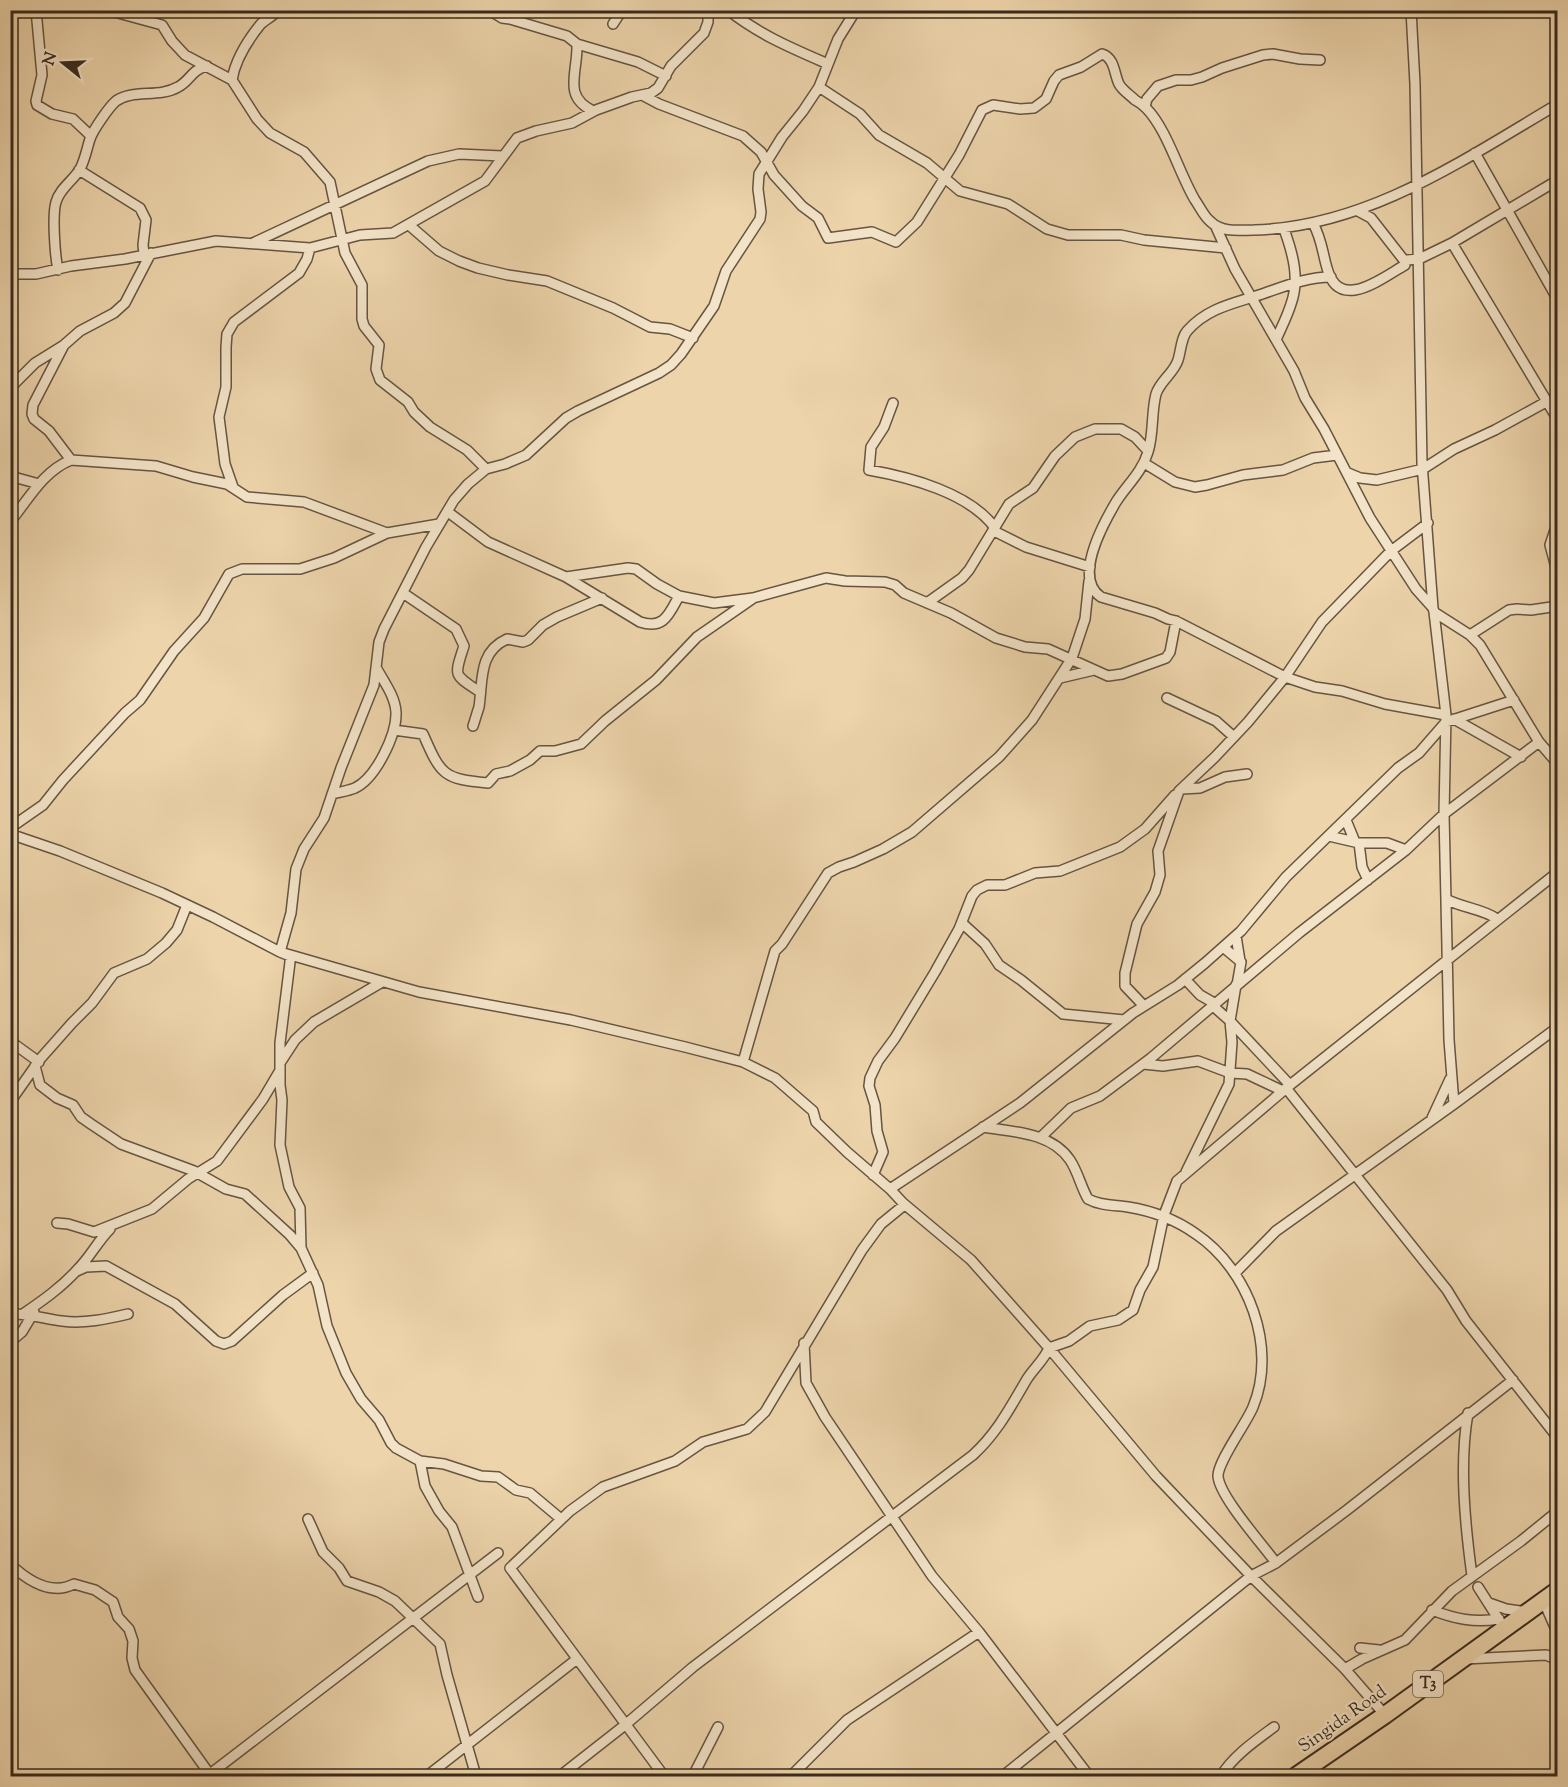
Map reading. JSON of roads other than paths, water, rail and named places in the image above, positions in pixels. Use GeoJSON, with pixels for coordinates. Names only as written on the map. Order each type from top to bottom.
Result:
{"type":"FeatureCollection","features":[{"type":"Feature","properties":{"kind":"highway","name":"Singida Road"},"geometry":{"type":"LineString","coordinates":[[1296,1776],[1463,1659],[1502,1624],[1527,1612],[1557,1590]]}},
{"type":"Feature","properties":{"kind":"street"},"geometry":{"type":"LineString","coordinates":[[36,10],[42,75],[37,105],[52,114],[73,119],[91,136]]}},
{"type":"Feature","properties":{"kind":"street"},"geometry":{"type":"LineString","coordinates":[[107,10],[162,25],[181,51],[232,80],[257,119],[270,133],[304,152],[325,174],[330,182],[341,239],[348,260],[362,285],[364,326],[379,345],[376,369],[380,380],[408,402],[414,412],[430,427],[474,455],[486,469]]}},
{"type":"Feature","properties":{"kind":"street"},"geometry":{"type":"LineString","coordinates":[[232,80],[240,56],[254,33],[263,22],[279,10]]}},
{"type":"Feature","properties":{"kind":"street"},"geometry":{"type":"LineString","coordinates":[[489,10],[502,18],[567,36],[578,44],[638,62],[666,76]]}},
{"type":"Feature","properties":{"kind":"street"},"geometry":{"type":"LineString","coordinates":[[613,24],[622,10]]}},
{"type":"Feature","properties":{"kind":"street"},"geometry":{"type":"LineString","coordinates":[[10,274],[36,274],[216,241],[310,248],[360,235],[393,233],[485,181],[517,138],[572,123],[593,111],[632,97],[644,96],[658,88],[671,66],[704,33],[708,22],[708,10]]}},
{"type":"Feature","properties":{"kind":"street"},"geometry":{"type":"LineString","coordinates":[[728,10],[747,25],[828,64]]}},
{"type":"Feature","properties":{"kind":"street"},"geometry":{"type":"LineString","coordinates":[[280,952],[291,914],[296,869],[304,849],[324,818],[374,685],[379,642],[439,524],[454,500],[486,469],[526,455],[567,418],[659,373],[676,361],[714,306],[732,260],[758,224],[761,212],[759,174],[819,87],[838,39],[856,10]]}},
{"type":"Feature","properties":{"kind":"street"},"geometry":{"type":"LineString","coordinates":[[1411,10],[1415,84],[1423,469],[1433,610],[1449,719],[1444,814],[1451,1076],[1454,1104]]}},
{"type":"Feature","properties":{"kind":"street"},"geometry":{"type":"LineString","coordinates":[[578,44],[578,60],[573,85],[577,100],[593,111]]}},
{"type":"Feature","properties":{"kind":"street"},"geometry":{"type":"LineString","coordinates":[[1145,107],[1147,99],[1158,86],[1176,80],[1202,77],[1263,55],[1273,54],[1320,60]]}},
{"type":"Feature","properties":{"kind":"street"},"geometry":{"type":"LineString","coordinates":[[644,96],[743,136],[761,152],[774,175],[802,206],[818,219],[828,238],[872,232],[896,242],[917,222],[945,178],[982,110],[993,105],[1020,109],[1034,108],[1046,99],[1059,75],[1081,67],[1100,55],[1110,59],[1120,86],[1145,107],[1163,135],[1184,182],[1204,215],[1215,225],[1226,230],[1284,229],[1358,211],[1416,185],[1557,104]]}},
{"type":"Feature","properties":{"kind":"street"},"geometry":{"type":"LineString","coordinates":[[58,270],[55,253],[55,204],[62,189],[79,170],[91,136],[116,102],[125,97],[151,95],[176,88],[183,84],[195,70],[207,66]]}},
{"type":"Feature","properties":{"kind":"street"},"geometry":{"type":"LineString","coordinates":[[819,87],[860,114],[872,130],[927,163],[960,191],[1008,204],[1047,229],[1068,236],[1121,235],[1144,240],[1226,248]]}},
{"type":"Feature","properties":{"kind":"street"},"geometry":{"type":"LineString","coordinates":[[1475,153],[1557,300]]}},
{"type":"Feature","properties":{"kind":"street"},"geometry":{"type":"LineString","coordinates":[[251,244],[428,161],[459,154],[502,156]]}},
{"type":"Feature","properties":{"kind":"street"},"geometry":{"type":"LineString","coordinates":[[79,170],[140,208],[146,220],[143,245],[148,254]]}},
{"type":"Feature","properties":{"kind":"street"},"geometry":{"type":"LineString","coordinates":[[1358,211],[1371,218],[1404,259],[1419,259],[1452,243],[1557,180]]}},
{"type":"Feature","properties":{"kind":"street"},"geometry":{"type":"LineString","coordinates":[[1313,223],[1323,247],[1327,269],[1339,286],[1354,291],[1364,289],[1405,265]]}},
{"type":"Feature","properties":{"kind":"street"},"geometry":{"type":"LineString","coordinates":[[409,225],[439,251],[459,261],[508,275],[547,281],[613,308],[650,327],[670,329],[693,338]]}},
{"type":"Feature","properties":{"kind":"street"},"geometry":{"type":"LineString","coordinates":[[1215,225],[1251,297],[1294,371],[1305,398],[1348,473],[1370,518],[1391,551],[1416,590],[1433,610],[1470,635],[1480,645],[1539,742],[1556,759]]}},
{"type":"Feature","properties":{"kind":"street"},"geometry":{"type":"LineString","coordinates":[[1276,340],[1291,306],[1296,282],[1284,229]]}},
{"type":"Feature","properties":{"kind":"street"},"geometry":{"type":"LineString","coordinates":[[1452,243],[1557,420]]}},
{"type":"Feature","properties":{"kind":"street"},"geometry":{"type":"LineString","coordinates":[[233,487],[225,464],[219,417],[226,387],[227,334],[234,321],[299,273],[310,248]]}},
{"type":"Feature","properties":{"kind":"street"},"geometry":{"type":"LineString","coordinates":[[10,388],[35,363],[64,345],[80,331],[114,313],[125,303],[148,254]]}},
{"type":"Feature","properties":{"kind":"street"},"geometry":{"type":"LineString","coordinates":[[743,1062],[775,951],[782,944],[828,873],[883,849],[912,832],[999,757],[1032,720],[1060,678],[1072,658],[1085,619],[1089,567],[1100,536],[1117,502],[1144,463],[1158,388],[1176,366],[1186,332],[1198,321],[1226,303],[1296,282],[1331,277]]}},
{"type":"Feature","properties":{"kind":"street"},"geometry":{"type":"LineString","coordinates":[[64,345],[42,385],[32,410],[34,419],[49,431],[71,460]]}},
{"type":"Feature","properties":{"kind":"street"},"geometry":{"type":"LineString","coordinates":[[1348,473],[1360,478],[1377,480],[1423,469],[1454,449],[1546,402]]}},
{"type":"Feature","properties":{"kind":"street"},"geometry":{"type":"LineString","coordinates":[[894,403],[884,427],[871,447],[868,470],[915,481],[964,501],[988,517],[995,530],[1026,547],[1089,567]]}},
{"type":"Feature","properties":{"kind":"street"},"geometry":{"type":"LineString","coordinates":[[927,603],[962,578],[995,530],[1009,504],[1033,488],[1055,456],[1069,441],[1095,429],[1121,429],[1136,437],[1148,451]]}},
{"type":"Feature","properties":{"kind":"street"},"geometry":{"type":"LineString","coordinates":[[1144,463],[1175,482],[1195,487],[1243,475],[1283,470],[1313,458],[1337,455]]}},
{"type":"Feature","properties":{"kind":"street"},"geometry":{"type":"LineString","coordinates":[[10,522],[39,484],[62,464],[71,460],[156,466],[233,487],[247,497],[304,502],[387,533]]}},
{"type":"Feature","properties":{"kind":"street"},"geometry":{"type":"LineString","coordinates":[[10,476],[39,484]]}},
{"type":"Feature","properties":{"kind":"street"},"geometry":{"type":"LineString","coordinates":[[448,512],[501,550],[566,577],[648,625],[655,625],[668,617],[680,596]]}},
{"type":"Feature","properties":{"kind":"street"},"geometry":{"type":"LineString","coordinates":[[1557,521],[1550,545],[1557,575]]}},
{"type":"Feature","properties":{"kind":"street"},"geometry":{"type":"LineString","coordinates":[[10,828],[43,805],[63,780],[140,700],[184,638],[204,618],[229,574],[242,569],[300,569],[334,558],[387,533],[439,524]]}},
{"type":"Feature","properties":{"kind":"street"},"geometry":{"type":"LineString","coordinates":[[873,1174],[883,1152],[877,1131],[875,1105],[869,1086],[870,1078],[878,1061],[928,984],[962,923],[968,902],[977,890],[987,885],[1005,885],[1035,873],[1066,869],[1120,848],[1145,829],[1180,790],[1234,737],[1286,677],[1322,622],[1391,551],[1428,524]]}},
{"type":"Feature","properties":{"kind":"street"},"geometry":{"type":"LineString","coordinates":[[566,577],[628,568],[636,569],[657,584],[680,596],[714,603],[753,598],[826,578],[885,582],[895,585],[904,593],[958,617],[996,638],[1025,647],[1048,649],[1108,676],[1122,674],[1166,658],[1170,652],[1176,621]]}},
{"type":"Feature","properties":{"kind":"street"},"geometry":{"type":"LineString","coordinates":[[1089,581],[1098,596],[1176,621],[1286,677],[1315,687],[1342,691],[1449,719],[1521,757]]}},
{"type":"Feature","properties":{"kind":"street"},"geometry":{"type":"LineString","coordinates":[[403,593],[456,629],[464,646],[456,670],[458,678],[480,692]]}},
{"type":"Feature","properties":{"kind":"street"},"geometry":{"type":"LineString","coordinates":[[473,726],[484,663],[501,641],[507,639],[523,642],[528,640],[557,617],[602,598]]}},
{"type":"Feature","properties":{"kind":"street"},"geometry":{"type":"LineString","coordinates":[[394,730],[423,734],[443,772],[468,781],[488,783],[496,774],[510,771],[530,760],[540,751],[555,751],[581,744],[605,721],[656,680],[697,637],[753,598]]}},
{"type":"Feature","properties":{"kind":"street"},"geometry":{"type":"LineString","coordinates":[[1470,635],[1509,610],[1532,610],[1557,606]]}},
{"type":"Feature","properties":{"kind":"street"},"geometry":{"type":"LineString","coordinates":[[332,794],[356,787],[370,775],[394,730],[396,710],[392,696],[377,669]]}},
{"type":"Feature","properties":{"kind":"street"},"geometry":{"type":"LineString","coordinates":[[1060,678],[1094,670]]}},
{"type":"Feature","properties":{"kind":"street"},"geometry":{"type":"LineString","coordinates":[[1167,698],[1216,721],[1234,737]]}},
{"type":"Feature","properties":{"kind":"street"},"geometry":{"type":"LineString","coordinates":[[890,1189],[1020,1103],[1124,1020],[1185,979],[1236,936],[1286,877],[1398,768],[1419,753],[1449,719],[1514,700]]}},
{"type":"Feature","properties":{"kind":"street"},"geometry":{"type":"LineString","coordinates":[[1040,1138],[1071,1108],[1100,1096],[1143,1064],[1299,933],[1406,850],[1444,814],[1539,742]]}},
{"type":"Feature","properties":{"kind":"street"},"geometry":{"type":"LineString","coordinates":[[1180,790],[1200,788],[1225,777],[1247,774]]}},
{"type":"Feature","properties":{"kind":"street"},"geometry":{"type":"LineString","coordinates":[[1143,1006],[1125,986],[1125,973],[1138,921],[1155,892],[1160,875],[1158,851],[1180,790]]}},
{"type":"Feature","properties":{"kind":"street"},"geometry":{"type":"LineString","coordinates":[[1346,820],[1357,843],[1362,867],[1368,880]]}},
{"type":"Feature","properties":{"kind":"street"},"geometry":{"type":"LineString","coordinates":[[10,834],[60,851],[187,905],[290,956],[279,1068],[282,1100],[280,1145],[289,1186],[300,1208],[300,1248]]}},
{"type":"Feature","properties":{"kind":"street"},"geometry":{"type":"LineString","coordinates":[[1329,836],[1357,843],[1387,843],[1406,850]]}},
{"type":"Feature","properties":{"kind":"street"},"geometry":{"type":"LineString","coordinates":[[560,1776],[693,1667],[985,1444],[1006,1417],[1029,1375],[1044,1359],[1049,1348],[1069,1341],[1090,1326],[1118,1320],[1133,1310],[1140,1290],[1153,1267],[1164,1215],[1178,1181],[1286,1088],[1557,872]]}},
{"type":"Feature","properties":{"kind":"street"},"geometry":{"type":"LineString","coordinates":[[1446,899],[1471,910],[1492,915],[1497,919]]}},
{"type":"Feature","properties":{"kind":"street"},"geometry":{"type":"LineString","coordinates":[[10,1102],[37,1064],[92,1003],[114,973],[147,959],[166,943],[177,930],[187,905]]}},
{"type":"Feature","properties":{"kind":"street"},"geometry":{"type":"LineString","coordinates":[[962,923],[986,944],[999,965],[1063,1014],[1124,1020]]}},
{"type":"Feature","properties":{"kind":"street"},"geometry":{"type":"LineString","coordinates":[[1185,1174],[1194,1152],[1224,1097],[1230,1073],[1232,1042],[1230,1021],[1236,985],[1242,966],[1236,936]]}},
{"type":"Feature","properties":{"kind":"street"},"geometry":{"type":"LineString","coordinates":[[1223,947],[1240,961]]}},
{"type":"Feature","properties":{"kind":"street"},"geometry":{"type":"LineString","coordinates":[[280,952],[381,982],[477,1004],[571,1020],[743,1062],[776,1078],[800,1097],[813,1111],[816,1122],[847,1152],[971,1260],[1049,1348],[1156,1476],[1345,1670],[1385,1715]]}},
{"type":"Feature","properties":{"kind":"street"},"geometry":{"type":"LineString","coordinates":[[1185,979],[1230,1021],[1356,1174],[1447,1290],[1466,1320],[1557,1438]]}},
{"type":"Feature","properties":{"kind":"street"},"geometry":{"type":"LineString","coordinates":[[57,1223],[94,1232],[113,1226],[152,1209],[198,1172],[217,1161],[263,1099],[295,1040],[309,1026],[381,982]]}},
{"type":"Feature","properties":{"kind":"street"},"geometry":{"type":"LineString","coordinates":[[1235,1273],[1276,1231],[1557,1027]]}},
{"type":"Feature","properties":{"kind":"street"},"geometry":{"type":"LineString","coordinates":[[10,1041],[37,1064],[40,1086],[73,1105],[81,1117],[121,1144],[198,1172],[226,1189],[245,1194],[276,1221],[300,1248],[318,1286],[327,1326],[352,1386],[384,1428],[393,1446],[420,1461],[444,1464],[481,1476],[498,1477],[516,1490],[530,1493],[561,1519]]}},
{"type":"Feature","properties":{"kind":"street"},"geometry":{"type":"LineString","coordinates":[[1143,1064],[1162,1066],[1198,1060],[1230,1073],[1247,1074],[1286,1088]]}},
{"type":"Feature","properties":{"kind":"street"},"geometry":{"type":"LineString","coordinates":[[1431,1120],[1451,1076]]}},
{"type":"Feature","properties":{"kind":"street"},"geometry":{"type":"LineString","coordinates":[[983,1127],[1040,1138],[1053,1143],[1070,1161],[1088,1199],[1098,1204],[1127,1207],[1164,1215],[1204,1240],[1235,1273],[1255,1318],[1262,1373],[1253,1407],[1222,1462],[1218,1477],[1227,1497],[1276,1563]]}},
{"type":"Feature","properties":{"kind":"street"},"geometry":{"type":"LineString","coordinates":[[664,1776],[510,1568],[570,1511],[603,1487],[675,1461],[703,1442],[747,1430],[765,1412],[861,1250],[881,1224],[903,1206],[903,1203]]}},
{"type":"Feature","properties":{"kind":"street"},"geometry":{"type":"LineString","coordinates":[[10,1342],[22,1332],[27,1314],[77,1271],[101,1238],[113,1226]]}},
{"type":"Feature","properties":{"kind":"street"},"geometry":{"type":"LineString","coordinates":[[77,1271],[86,1267],[106,1266],[175,1304],[216,1341],[224,1344],[232,1341],[283,1295],[313,1273]]}},
{"type":"Feature","properties":{"kind":"street"},"geometry":{"type":"LineString","coordinates":[[10,1314],[27,1314],[79,1322],[128,1314]]}},
{"type":"Feature","properties":{"kind":"street"},"geometry":{"type":"LineString","coordinates":[[804,1343],[806,1383],[825,1417],[932,1576],[979,1632],[1089,1776]]}},
{"type":"Feature","properties":{"kind":"street"},"geometry":{"type":"LineString","coordinates":[[1003,1776],[1251,1576],[1276,1563],[1406,1465],[1468,1413],[1513,1380]]}},
{"type":"Feature","properties":{"kind":"street"},"geometry":{"type":"LineString","coordinates":[[1468,1413],[1464,1436],[1464,1482],[1472,1576]]}},
{"type":"Feature","properties":{"kind":"street"},"geometry":{"type":"LineString","coordinates":[[420,1461],[425,1486],[439,1511],[452,1527],[478,1597]]}},
{"type":"Feature","properties":{"kind":"street"},"geometry":{"type":"LineString","coordinates":[[1345,1670],[1362,1659],[1405,1640],[1452,1590],[1521,1541],[1557,1511]]}},
{"type":"Feature","properties":{"kind":"street"},"geometry":{"type":"LineString","coordinates":[[308,1519],[323,1552],[338,1566],[347,1581],[388,1597],[413,1617],[442,1648],[447,1674],[476,1776]]}},
{"type":"Feature","properties":{"kind":"street"},"geometry":{"type":"LineString","coordinates":[[10,1564],[19,1572],[50,1589],[64,1589],[74,1584],[95,1590],[113,1602],[118,1617],[129,1629],[133,1641],[132,1658],[135,1670],[211,1775],[498,1553]]}},
{"type":"Feature","properties":{"kind":"street"},"geometry":{"type":"LineString","coordinates":[[1478,1587],[1502,1624]]}},
{"type":"Feature","properties":{"kind":"street"},"geometry":{"type":"LineString","coordinates":[[1543,1600],[1557,1632]]}},
{"type":"Feature","properties":{"kind":"street"},"geometry":{"type":"LineString","coordinates":[[1489,1603],[1506,1609],[1527,1612]]}},
{"type":"Feature","properties":{"kind":"street"},"geometry":{"type":"LineString","coordinates":[[1432,1610],[1457,1619],[1502,1624]]}},
{"type":"Feature","properties":{"kind":"street"},"geometry":{"type":"LineString","coordinates":[[791,1776],[847,1720],[979,1632]]}},
{"type":"Feature","properties":{"kind":"street"},"geometry":{"type":"LineString","coordinates":[[1360,1648],[1381,1651]]}},
{"type":"Feature","properties":{"kind":"street"},"geometry":{"type":"LineString","coordinates":[[1463,1659],[1546,1655],[1557,1660]]}},
{"type":"Feature","properties":{"kind":"street"},"geometry":{"type":"LineString","coordinates":[[427,1776],[577,1659]]}},
{"type":"Feature","properties":{"kind":"street"},"geometry":{"type":"LineString","coordinates":[[693,1776],[718,1727]]}},
{"type":"Feature","properties":{"kind":"street"},"geometry":{"type":"LineString","coordinates":[[1221,1776],[1225,1769],[1252,1743],[1274,1727]]}}]}
